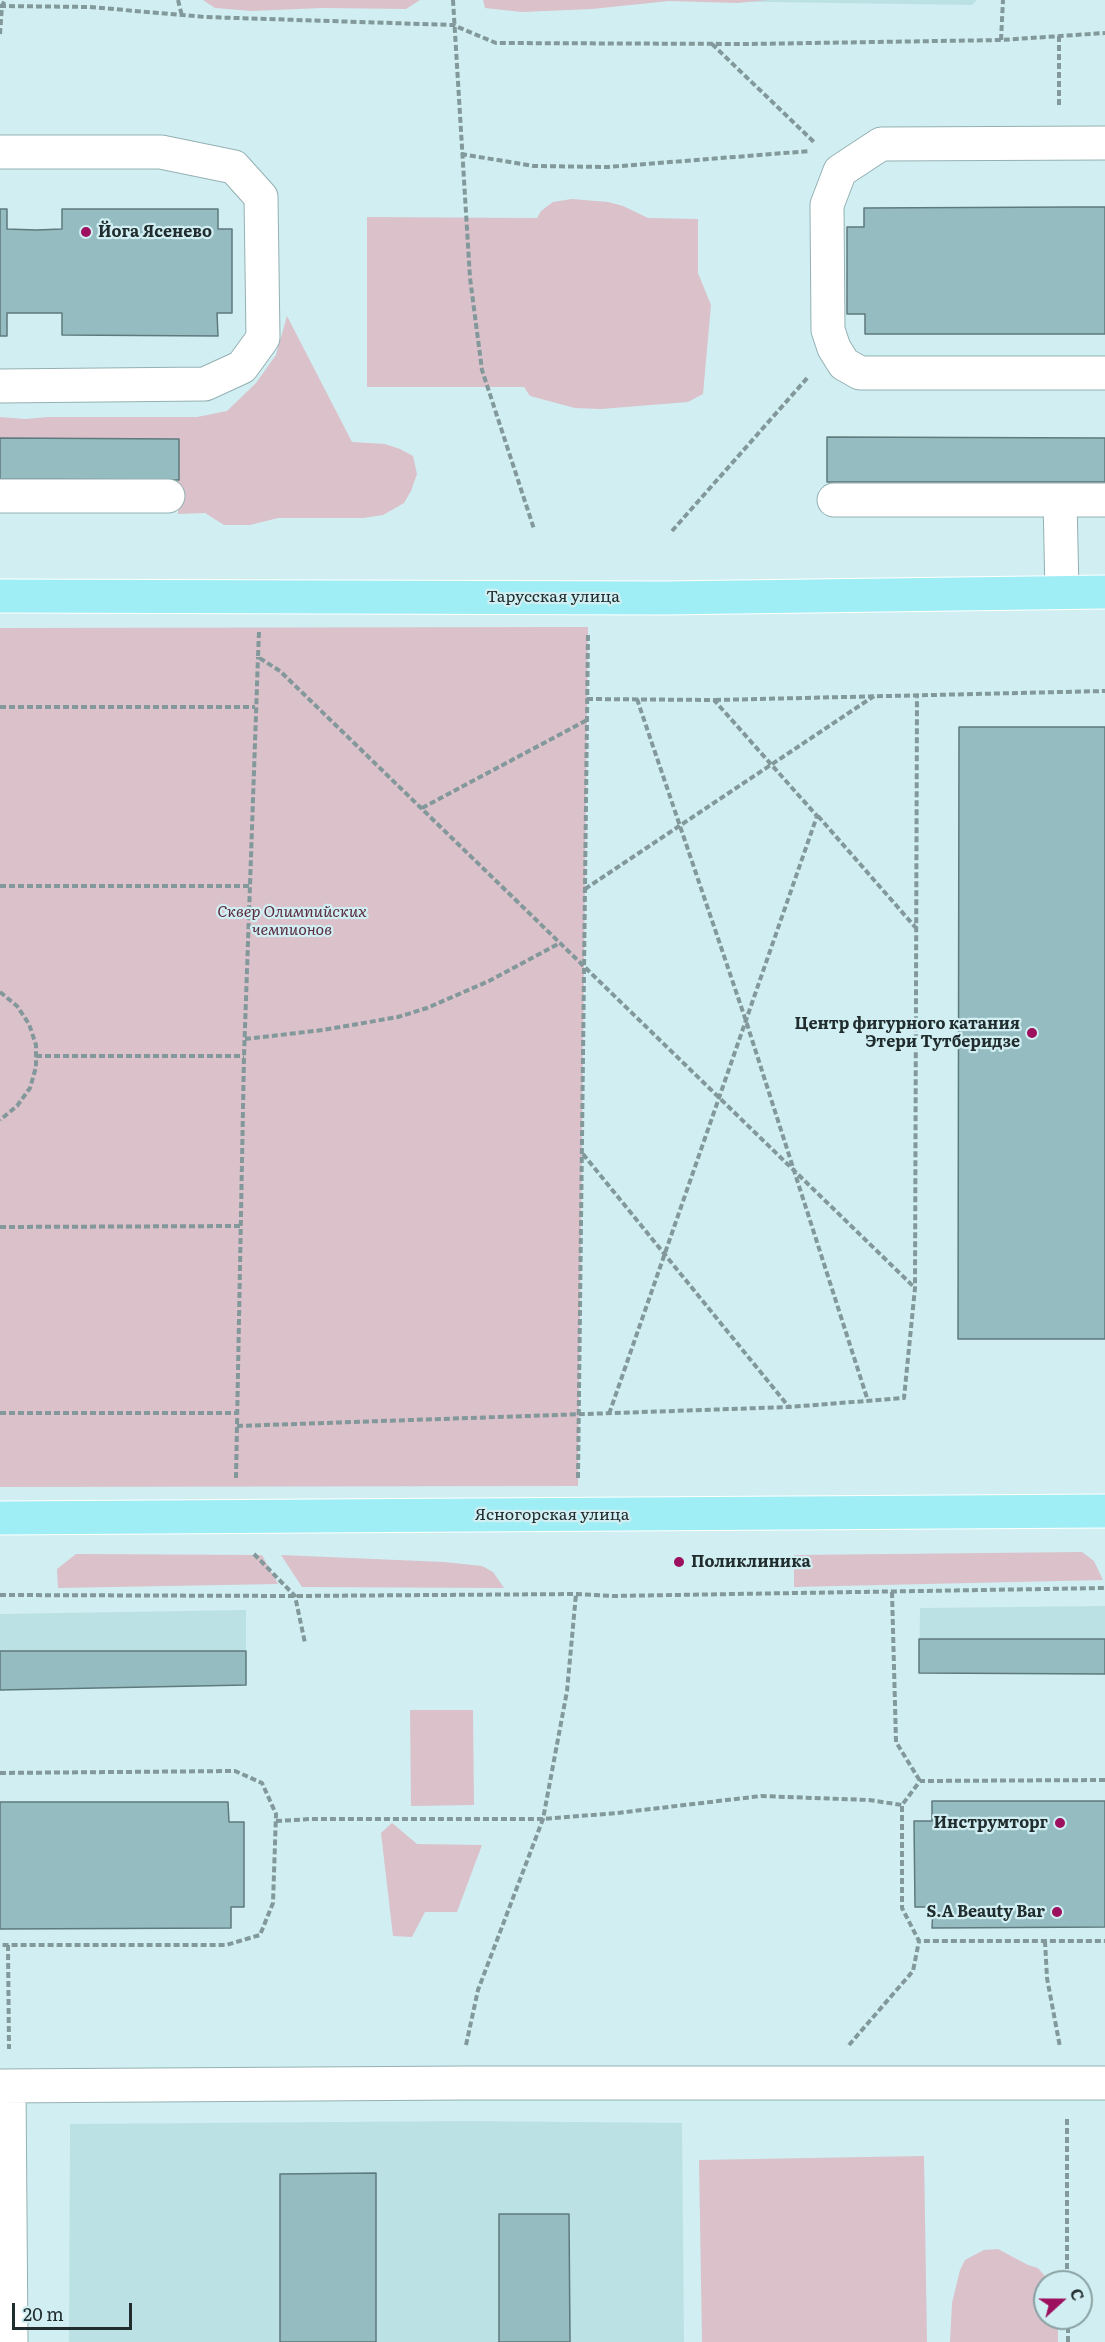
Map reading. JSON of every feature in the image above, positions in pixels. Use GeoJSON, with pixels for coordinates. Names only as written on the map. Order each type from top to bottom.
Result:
{"type":"FeatureCollection","features":[{"type":"Feature","properties":{"kind":"main road","name":"Тарусская улица"},"geometry":{"type":"LineString","coordinates":[[0,596],[664,598],[1105,592]]}},
{"type":"Feature","properties":{"kind":"main road","name":"Ясногорская улица"},"geometry":{"type":"LineString","coordinates":[[0,1518],[1105,1511]]}},
{"type":"Feature","properties":{"kind":"lane"},"geometry":{"type":"LineString","coordinates":[[1105,143],[881,144],[831,161],[827,205],[828,330],[834,348],[844,364],[860,373],[1105,373]]}},
{"type":"Feature","properties":{"kind":"lane"},"geometry":{"type":"LineString","coordinates":[[0,152],[161,152],[234,167],[261,197],[263,338],[242,367],[204,384],[0,386]]}},
{"type":"Feature","properties":{"kind":"lane"},"geometry":{"type":"LineString","coordinates":[[0,496],[168,496]]}},
{"type":"Feature","properties":{"kind":"lane"},"geometry":{"type":"LineString","coordinates":[[834,500],[1105,500]]}},
{"type":"Feature","properties":{"kind":"lane"},"geometry":{"type":"LineString","coordinates":[[1060,500],[1062,592]]}},
{"type":"Feature","properties":{"kind":"lane"},"geometry":{"type":"LineString","coordinates":[[11,2342],[4,2086],[1105,2083]]}},
{"type":"Feature","properties":{"kind":"path"},"geometry":{"type":"LineString","coordinates":[[0,34],[1,6],[5,0]]}},
{"type":"Feature","properties":{"kind":"path"},"geometry":{"type":"LineString","coordinates":[[178,0],[182,16]]}},
{"type":"Feature","properties":{"kind":"path"},"geometry":{"type":"LineString","coordinates":[[453,0],[470,278],[482,370],[534,529]]}},
{"type":"Feature","properties":{"kind":"path"},"geometry":{"type":"LineString","coordinates":[[1001,40],[1003,0]]}},
{"type":"Feature","properties":{"kind":"path"},"geometry":{"type":"LineString","coordinates":[[1,6],[90,8],[182,16],[453,25],[496,43],[711,44],[1001,40],[1105,33]]}},
{"type":"Feature","properties":{"kind":"path"},"geometry":{"type":"LineString","coordinates":[[1059,36],[1060,144]]}},
{"type":"Feature","properties":{"kind":"path"},"geometry":{"type":"LineString","coordinates":[[711,44],[831,161]]}},
{"type":"Feature","properties":{"kind":"path"},"geometry":{"type":"LineString","coordinates":[[461,154],[534,166],[831,161]]}},
{"type":"Feature","properties":{"kind":"path"},"geometry":{"type":"LineString","coordinates":[[672,531],[834,348]]}},
{"type":"Feature","properties":{"kind":"path"},"geometry":{"type":"LineString","coordinates":[[578,1486],[588,627]]}},
{"type":"Feature","properties":{"kind":"path"},"geometry":{"type":"LineString","coordinates":[[236,1488],[244,1056],[259,629]]}},
{"type":"Feature","properties":{"kind":"path"},"geometry":{"type":"LineString","coordinates":[[258,657],[280,670],[915,1288]]}},
{"type":"Feature","properties":{"kind":"path"},"geometry":{"type":"LineString","coordinates":[[587,699],[714,700],[1105,691]]}},
{"type":"Feature","properties":{"kind":"path"},"geometry":{"type":"LineString","coordinates":[[237,1426],[789,1407],[904,1398],[915,1288],[917,694]]}},
{"type":"Feature","properties":{"kind":"path"},"geometry":{"type":"LineString","coordinates":[[585,889],[875,696]]}},
{"type":"Feature","properties":{"kind":"path"},"geometry":{"type":"LineString","coordinates":[[637,699],[746,1021],[867,1401]]}},
{"type":"Feature","properties":{"kind":"path"},"geometry":{"type":"LineString","coordinates":[[714,700],[916,928]]}},
{"type":"Feature","properties":{"kind":"path"},"geometry":{"type":"LineString","coordinates":[[0,707],[255,707]]}},
{"type":"Feature","properties":{"kind":"path"},"geometry":{"type":"LineString","coordinates":[[422,808],[587,720]]}},
{"type":"Feature","properties":{"kind":"path"},"geometry":{"type":"LineString","coordinates":[[609,1414],[818,816]]}},
{"type":"Feature","properties":{"kind":"path"},"geometry":{"type":"LineString","coordinates":[[0,886],[249,886]]}},
{"type":"Feature","properties":{"kind":"path"},"geometry":{"type":"LineString","coordinates":[[245,1039],[323,1030],[398,1017],[427,1008],[489,981],[560,944]]}},
{"type":"Feature","properties":{"kind":"path"},"geometry":{"type":"LineString","coordinates":[[0,992],[17,1006],[29,1024],[36,1045],[36,1067],[30,1088],[17,1106],[0,1120]]}},
{"type":"Feature","properties":{"kind":"path"},"geometry":{"type":"LineString","coordinates":[[36,1056],[244,1056]]}},
{"type":"Feature","properties":{"kind":"path"},"geometry":{"type":"LineString","coordinates":[[582,1153],[789,1407]]}},
{"type":"Feature","properties":{"kind":"path"},"geometry":{"type":"LineString","coordinates":[[0,1227],[241,1226]]}},
{"type":"Feature","properties":{"kind":"path"},"geometry":{"type":"LineString","coordinates":[[0,1413],[237,1413]]}},
{"type":"Feature","properties":{"kind":"path"},"geometry":{"type":"LineString","coordinates":[[254,1554],[294,1596],[305,1643]]}},
{"type":"Feature","properties":{"kind":"path"},"geometry":{"type":"LineString","coordinates":[[0,1595],[576,1594],[612,1596],[1105,1588]]}},
{"type":"Feature","properties":{"kind":"path"},"geometry":{"type":"LineString","coordinates":[[892,1592],[896,1742],[920,1780]]}},
{"type":"Feature","properties":{"kind":"path"},"geometry":{"type":"LineString","coordinates":[[465,2055],[478,1990],[543,1818],[567,1691],[576,1594]]}},
{"type":"Feature","properties":{"kind":"path"},"geometry":{"type":"LineString","coordinates":[[0,1773],[235,1771],[262,1783],[276,1814],[273,1903],[260,1935],[226,1945],[0,1945]]}},
{"type":"Feature","properties":{"kind":"path"},"geometry":{"type":"LineString","coordinates":[[920,1780],[1105,1780]]}},
{"type":"Feature","properties":{"kind":"path"},"geometry":{"type":"LineString","coordinates":[[844,2050],[913,1971],[919,1941],[902,1908],[902,1805],[920,1780]]}},
{"type":"Feature","properties":{"kind":"path"},"geometry":{"type":"LineString","coordinates":[[276,1821],[543,1818],[616,1813],[761,1796],[869,1800],[902,1805]]}},
{"type":"Feature","properties":{"kind":"path"},"geometry":{"type":"LineString","coordinates":[[919,1941],[1105,1941]]}},
{"type":"Feature","properties":{"kind":"path"},"geometry":{"type":"LineString","coordinates":[[4,2086],[8,1945]]}},
{"type":"Feature","properties":{"kind":"shaded area"},"geometry":{"type":"Polygon","coordinates":[[[632,0],[977,0],[972,5],[632,0]]]}},
{"type":"Feature","properties":{"kind":"shaded area"},"geometry":{"type":"Polygon","coordinates":[[[1105,1606],[1105,1674],[919,1673],[920,1608],[1105,1606]]]}},
{"type":"Feature","properties":{"kind":"shaded area"},"geometry":{"type":"Polygon","coordinates":[[[246,1610],[246,1685],[0,1690],[0,1614],[246,1610]]]}},
{"type":"Feature","properties":{"kind":"shaded area"},"geometry":{"type":"Polygon","coordinates":[[[468,2121],[682,2123],[684,2342],[69,2342],[70,2124],[468,2121]]]}},
{"type":"Feature","properties":{"kind":"green space"},"geometry":{"type":"Polygon","coordinates":[[[203,0],[420,0],[406,9],[322,8],[252,11],[215,8],[203,0]]]}},
{"type":"Feature","properties":{"kind":"green space"},"geometry":{"type":"Polygon","coordinates":[[[483,0],[769,0],[737,3],[669,1],[592,9],[522,12],[485,8],[483,0]]]}},
{"type":"Feature","properties":{"kind":"green space"},"geometry":{"type":"Polygon","coordinates":[[[572,199],[608,202],[623,206],[648,218],[698,219],[698,273],[711,305],[703,394],[688,402],[601,409],[575,408],[530,396],[524,387],[367,387],[367,217],[537,218],[541,211],[553,202],[572,199]]]}},
{"type":"Feature","properties":{"kind":"green space"},"geometry":{"type":"Polygon","coordinates":[[[287,316],[352,442],[385,444],[413,456],[417,474],[411,491],[404,503],[383,515],[363,518],[278,518],[250,525],[224,525],[205,513],[178,514],[178,439],[0,438],[0,417],[25,419],[197,417],[227,411],[256,383],[276,355],[287,316]]]}},
{"type":"Feature","properties":{"kind":"green space","name":"Сквер Олимпийских чемпионов"},"geometry":{"type":"Polygon","coordinates":[[[588,627],[578,1486],[0,1487],[0,628],[588,627]]]}},
{"type":"Feature","properties":{"kind":"green space"},"geometry":{"type":"Polygon","coordinates":[[[1082,1552],[1094,1561],[1103,1580],[794,1587],[794,1555],[1082,1552]]]}},
{"type":"Feature","properties":{"kind":"green space"},"geometry":{"type":"Polygon","coordinates":[[[76,1554],[262,1555],[278,1584],[58,1588],[57,1569],[76,1554]]]}},
{"type":"Feature","properties":{"kind":"green space"},"geometry":{"type":"Polygon","coordinates":[[[281,1555],[444,1562],[482,1566],[493,1572],[504,1588],[302,1587],[281,1555]]]}},
{"type":"Feature","properties":{"kind":"green space"},"geometry":{"type":"Polygon","coordinates":[[[410,1710],[473,1710],[474,1805],[411,1806],[410,1710]]]}},
{"type":"Feature","properties":{"kind":"green space"},"geometry":{"type":"Polygon","coordinates":[[[392,1823],[417,1844],[482,1845],[457,1912],[425,1912],[412,1937],[393,1936],[381,1833],[392,1823]]]}},
{"type":"Feature","properties":{"kind":"green space"},"geometry":{"type":"Polygon","coordinates":[[[924,2156],[927,2342],[702,2342],[699,2160],[924,2156]]]}},
{"type":"Feature","properties":{"kind":"green space"},"geometry":{"type":"Polygon","coordinates":[[[998,2249],[1040,2270],[1033,2270],[1033,2330],[1058,2330],[1058,2342],[950,2342],[952,2303],[960,2270],[965,2260],[984,2250],[998,2249]]]}},
{"type":"Feature","properties":{"kind":"building"},"geometry":{"type":"Polygon","coordinates":[[[1105,207],[1105,334],[865,334],[865,314],[847,314],[847,227],[864,227],[864,208],[1105,207]]]}},
{"type":"Feature","properties":{"kind":"building"},"geometry":{"type":"Polygon","coordinates":[[[0,209],[7,209],[7,229],[36,230],[62,229],[62,209],[218,209],[218,229],[232,229],[232,313],[217,313],[218,336],[62,335],[62,313],[7,313],[7,336],[0,336],[0,209]]]}},
{"type":"Feature","properties":{"kind":"building"},"geometry":{"type":"Polygon","coordinates":[[[827,437],[1105,438],[1105,482],[827,482],[827,437]]]}},
{"type":"Feature","properties":{"kind":"building"},"geometry":{"type":"Polygon","coordinates":[[[0,438],[179,439],[179,480],[0,479],[0,438]]]}},
{"type":"Feature","properties":{"kind":"building","name":"Центр фигурного катания Этери Тутберидзе"},"geometry":{"type":"Polygon","coordinates":[[[959,727],[1105,727],[1105,1339],[958,1339],[959,727]]]}},
{"type":"Feature","properties":{"kind":"building"},"geometry":{"type":"Polygon","coordinates":[[[919,1639],[1105,1639],[1105,1674],[919,1673],[919,1639]]]}},
{"type":"Feature","properties":{"kind":"building"},"geometry":{"type":"Polygon","coordinates":[[[0,1651],[246,1651],[246,1685],[0,1690],[0,1651]]]}},
{"type":"Feature","properties":{"kind":"building"},"geometry":{"type":"Polygon","coordinates":[[[932,1801],[1105,1801],[1105,1927],[932,1928],[933,1907],[915,1907],[914,1821],[932,1821],[932,1801]]]}},
{"type":"Feature","properties":{"kind":"building"},"geometry":{"type":"Polygon","coordinates":[[[0,1802],[228,1802],[229,1822],[244,1822],[244,1907],[231,1907],[231,1928],[0,1929],[0,1802]]]}},
{"type":"Feature","properties":{"kind":"building"},"geometry":{"type":"Polygon","coordinates":[[[376,2173],[376,2342],[280,2342],[280,2174],[376,2173]]]}},
{"type":"Feature","properties":{"kind":"building"},"geometry":{"type":"Polygon","coordinates":[[[499,2214],[569,2214],[570,2342],[499,2342],[499,2214]]]}},
{"type":"Feature","properties":{"kind":"place","name":"Йога Ясенево"},"geometry":{"type":"Point","coordinates":[86,232]}},
{"type":"Feature","properties":{"kind":"place","name":"Центр фигурного катания Этери Тутберидзе"},"geometry":{"type":"Point","coordinates":[1032,1033]}},
{"type":"Feature","properties":{"kind":"place","name":"Поликлиника"},"geometry":{"type":"Point","coordinates":[679,1562]}},
{"type":"Feature","properties":{"kind":"place","name":"Инструмторг"},"geometry":{"type":"Point","coordinates":[1060,1823]}},
{"type":"Feature","properties":{"kind":"place","name":"S.A Beauty Bar"},"geometry":{"type":"Point","coordinates":[1057,1912]}}]}
